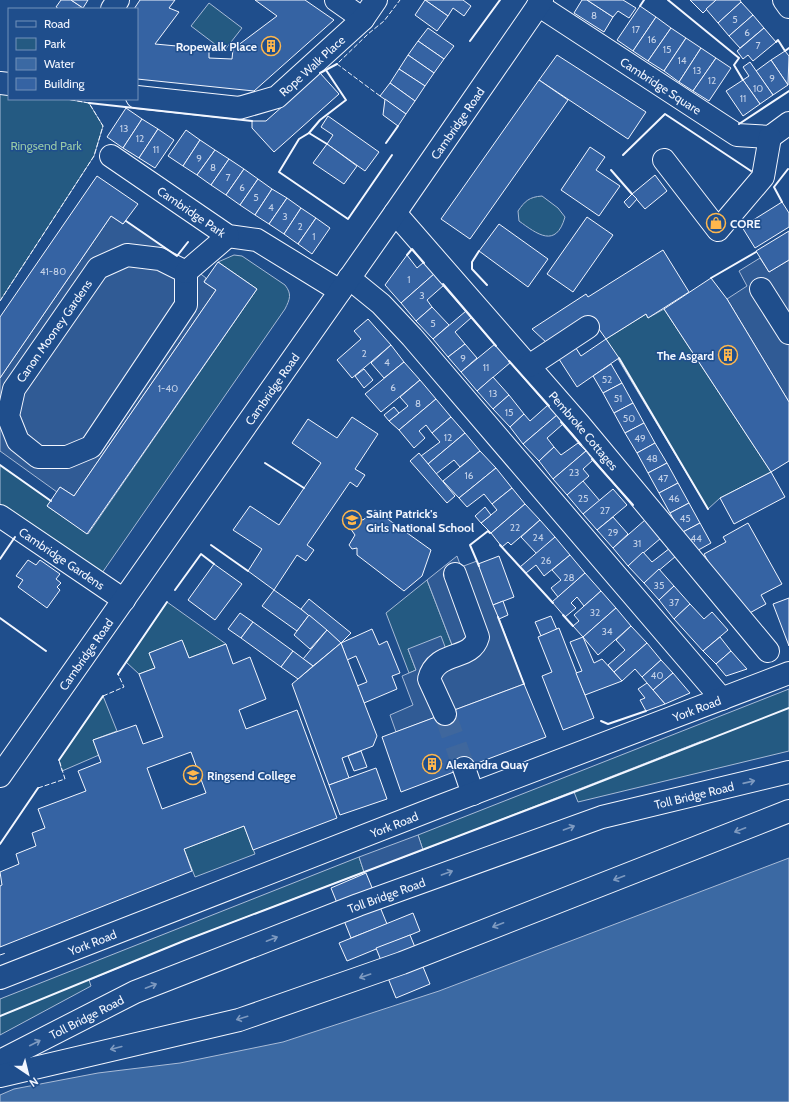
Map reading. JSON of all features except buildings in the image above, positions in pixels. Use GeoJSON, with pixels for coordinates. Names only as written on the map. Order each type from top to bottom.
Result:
{"type":"FeatureCollection","features":[{"type":"Feature","properties":{"kind":"street"},"geometry":{"type":"LineString","coordinates":[[336,0],[363,18]]}},
{"type":"Feature","properties":{"kind":"street","name":"Rope Walk Place"},"geometry":{"type":"LineString","coordinates":[[138,97],[239,108],[277,97],[363,18],[376,0]]}},
{"type":"Feature","properties":{"kind":"street"},"geometry":{"type":"LineString","coordinates":[[784,0],[789,7]]}},
{"type":"Feature","properties":{"kind":"street","name":"Cambridge Square"},"geometry":{"type":"LineString","coordinates":[[540,3],[737,135],[770,137]]}},
{"type":"Feature","properties":{"kind":"street","name":"Cambridge Road"},"geometry":{"type":"LineString","coordinates":[[0,776],[395,213],[540,3]]}},
{"type":"Feature","properties":{"kind":"street"},"geometry":{"type":"LineString","coordinates":[[664,160],[718,230],[763,177],[770,137],[789,123]]}},
{"type":"Feature","properties":{"kind":"street","name":"Cambridge Park"},"geometry":{"type":"LineString","coordinates":[[110,156],[228,236],[257,240],[345,284]]}},
{"type":"Feature","properties":{"kind":"street","name":"Pembroke Cottages"},"geometry":{"type":"LineString","coordinates":[[395,213],[529,366],[768,651]]}},
{"type":"Feature","properties":{"kind":"street"},"geometry":{"type":"LineString","coordinates":[[186,272],[228,236]]}},
{"type":"Feature","properties":{"kind":"street","name":"Canon Mooney Gardens"},"geometry":{"type":"LineString","coordinates":[[127,255],[160,259],[186,272],[186,305],[91,447],[67,457],[38,457],[18,441],[8,416],[14,389],[98,268],[127,255]]}},
{"type":"Feature","properties":{"kind":"street"},"geometry":{"type":"LineString","coordinates":[[345,284],[381,304],[412,337],[719,695]]}},
{"type":"Feature","properties":{"kind":"street"},"geometry":{"type":"LineString","coordinates":[[761,289],[789,334]]}},
{"type":"Feature","properties":{"kind":"street"},"geometry":{"type":"LineString","coordinates":[[529,366],[588,327]]}},
{"type":"Feature","properties":{"kind":"street","name":"Cambridge Gardens"},"geometry":{"type":"LineString","coordinates":[[0,516],[124,600]]}},
{"type":"Feature","properties":{"kind":"street"},"geometry":{"type":"LineString","coordinates":[[445,714],[429,678],[432,669],[439,663],[470,650],[476,644],[478,637],[455,574]]}},
{"type":"Feature","properties":{"kind":"street","name":"York Road"},"geometry":{"type":"LineString","coordinates":[[0,978],[473,794],[719,695],[789,673]]}},
{"type":"Feature","properties":{"kind":"street"},"geometry":{"type":"LineString","coordinates":[[464,768],[473,794]]}},
{"type":"Feature","properties":{"kind":"street","name":"Toll Bridge Road"},"geometry":{"type":"LineString","coordinates":[[0,1061],[135,992],[358,905],[602,817],[789,772]]}},
{"type":"Feature","properties":{"kind":"street"},"geometry":{"type":"LineString","coordinates":[[0,1076],[240,1020],[402,963],[789,811]]}},
{"type":"Feature","properties":{"kind":"green space"},"geometry":{"type":"Polygon","coordinates":[[[209,3],[242,28],[224,51],[191,26],[209,3]]]}},
{"type":"Feature","properties":{"kind":"green space","name":"Ringsend Park"},"geometry":{"type":"Polygon","coordinates":[[[0,91],[8,92],[8,100],[72,100],[89,103],[103,126],[94,156],[0,301],[0,91]]]}},
{"type":"Feature","properties":{"kind":"green space"},"geometry":{"type":"Polygon","coordinates":[[[542,196],[558,208],[565,217],[557,233],[551,236],[539,234],[519,221],[518,211],[523,205],[534,197],[542,196]]]}},
{"type":"Feature","properties":{"kind":"green space"},"geometry":{"type":"Polygon","coordinates":[[[234,255],[242,256],[285,285],[290,297],[288,302],[285,309],[102,573],[0,504],[0,465],[51,501],[47,506],[88,534],[257,289],[218,262],[234,255]]]}},
{"type":"Feature","properties":{"kind":"green space"},"geometry":{"type":"Polygon","coordinates":[[[664,309],[771,472],[720,498],[708,509],[606,339],[646,314],[648,318],[664,309]]]}},
{"type":"Feature","properties":{"kind":"green space"},"geometry":{"type":"Polygon","coordinates":[[[427,580],[454,650],[408,649],[416,670],[409,673],[386,613],[427,580]]]}},
{"type":"Feature","properties":{"kind":"green space"},"geometry":{"type":"Polygon","coordinates":[[[167,602],[226,644],[189,658],[182,641],[149,653],[155,668],[139,674],[126,662],[167,602]]]}},
{"type":"Feature","properties":{"kind":"green space"},"geometry":{"type":"Polygon","coordinates":[[[789,689],[789,751],[578,802],[574,792],[702,741],[423,850],[418,835],[789,689]]]}},
{"type":"Feature","properties":{"kind":"green space"},"geometry":{"type":"Polygon","coordinates":[[[103,696],[117,731],[93,740],[99,755],[62,771],[59,760],[103,696]]]}},
{"type":"Feature","properties":{"kind":"green space"},"geometry":{"type":"Polygon","coordinates":[[[244,826],[255,854],[195,877],[184,849],[244,826]]]}},
{"type":"Feature","properties":{"kind":"green space"},"geometry":{"type":"Polygon","coordinates":[[[359,857],[364,872],[186,940],[89,980],[91,986],[0,1035],[0,999],[359,857]]]}},
{"type":"Feature","properties":{"kind":"shaded area"},"geometry":{"type":"Polygon","coordinates":[[[111,216],[123,224],[126,221],[177,256],[206,278],[204,282],[216,290],[74,496],[60,487],[57,492],[0,451],[0,378],[111,216]]]}},
{"type":"Feature","properties":{"kind":"shaded area"},"geometry":{"type":"Polygon","coordinates":[[[760,258],[769,272],[789,260],[789,402],[727,299],[747,286],[739,271],[760,258]]]}},
{"type":"Feature","properties":{"kind":"shaded area"},"geometry":{"type":"Polygon","coordinates":[[[457,556],[461,567],[477,561],[524,684],[396,732],[390,715],[413,705],[402,676],[416,670],[408,649],[441,636],[447,652],[454,650],[427,580],[457,556]]]}},
{"type":"Feature","properties":{"kind":"shaded area"},"geometry":{"type":"Polygon","coordinates":[[[418,835],[423,850],[364,872],[359,857],[418,835]]]}},
{"type":"Feature","properties":{"kind":"water"},"geometry":{"type":"Polygon","coordinates":[[[789,858],[789,1102],[0,1102],[0,1095],[14,1089],[98,1073],[180,1063],[283,1042],[439,991],[789,858]]]}},
{"type":"Feature","properties":{"kind":"tunnel"},"geometry":{"type":"LineString","coordinates":[[445,714],[464,768]]}},
{"type":"Feature","properties":{"kind":"fence"},"geometry":{"type":"LineString","coordinates":[[380,96],[337,64],[368,34],[384,21],[400,0]]}},
{"type":"Feature","properties":{"kind":"fence"},"geometry":{"type":"LineString","coordinates":[[0,301],[94,156],[103,126],[89,103],[72,100]]}},
{"type":"Feature","properties":{"kind":"fence"},"geometry":{"type":"LineString","coordinates":[[103,696],[124,687],[118,674]]}},
{"type":"Feature","properties":{"kind":"fence"},"geometry":{"type":"LineString","coordinates":[[38,788],[65,779],[59,760]]}},
{"type":"Feature","properties":{"kind":"fence"},"geometry":{"type":"LineString","coordinates":[[0,955],[6,953]]}},
{"type":"Feature","properties":{"kind":"wall"},"geometry":{"type":"LineString","coordinates":[[470,41],[500,0]]}},
{"type":"Feature","properties":{"kind":"wall"},"geometry":{"type":"LineString","coordinates":[[640,6],[644,0]]}},
{"type":"Feature","properties":{"kind":"wall"},"geometry":{"type":"LineString","coordinates":[[668,0],[739,58],[734,65],[743,80]]}},
{"type":"Feature","properties":{"kind":"wall"},"geometry":{"type":"LineString","coordinates":[[776,42],[778,40],[785,51],[789,48]]}},
{"type":"Feature","properties":{"kind":"wall"},"geometry":{"type":"LineString","coordinates":[[320,73],[337,64]]}},
{"type":"Feature","properties":{"kind":"wall"},"geometry":{"type":"LineString","coordinates":[[309,133],[320,120],[346,100],[326,70]]}},
{"type":"Feature","properties":{"kind":"wall"},"geometry":{"type":"LineString","coordinates":[[739,124],[789,91]]}},
{"type":"Feature","properties":{"kind":"wall"},"geometry":{"type":"LineString","coordinates":[[89,103],[252,121]]}},
{"type":"Feature","properties":{"kind":"wall"},"geometry":{"type":"LineString","coordinates":[[623,155],[665,114],[751,171]]}},
{"type":"Feature","properties":{"kind":"wall"},"geometry":{"type":"LineString","coordinates":[[386,143],[398,126]]}},
{"type":"Feature","properties":{"kind":"wall"},"geometry":{"type":"LineString","coordinates":[[327,144],[309,133],[299,139],[279,172],[348,219],[392,155]]}},
{"type":"Feature","properties":{"kind":"wall"},"geometry":{"type":"LineString","coordinates":[[782,202],[774,187],[788,169]]}},
{"type":"Feature","properties":{"kind":"wall"},"geometry":{"type":"LineString","coordinates":[[611,170],[632,194]]}},
{"type":"Feature","properties":{"kind":"wall"},"geometry":{"type":"LineString","coordinates":[[126,221],[177,256],[188,242]]}},
{"type":"Feature","properties":{"kind":"wall"},"geometry":{"type":"LineString","coordinates":[[407,255],[412,249],[424,263]]}},
{"type":"Feature","properties":{"kind":"wall"},"geometry":{"type":"LineString","coordinates":[[479,251],[472,262],[472,269],[487,285]]}},
{"type":"Feature","properties":{"kind":"wall"},"geometry":{"type":"LineString","coordinates":[[711,278],[756,252]]}},
{"type":"Feature","properties":{"kind":"wall"},"geometry":{"type":"LineString","coordinates":[[443,284],[496,346]]}},
{"type":"Feature","properties":{"kind":"wall"},"geometry":{"type":"LineString","coordinates":[[619,358],[708,509]]}},
{"type":"Feature","properties":{"kind":"wall"},"geometry":{"type":"LineString","coordinates":[[509,361],[549,406]]}},
{"type":"Feature","properties":{"kind":"wall"},"geometry":{"type":"LineString","coordinates":[[561,422],[581,445]]}},
{"type":"Feature","properties":{"kind":"wall"},"geometry":{"type":"LineString","coordinates":[[592,459],[633,505]]}},
{"type":"Feature","properties":{"kind":"wall"},"geometry":{"type":"LineString","coordinates":[[265,463],[304,488]]}},
{"type":"Feature","properties":{"kind":"wall"},"geometry":{"type":"LineString","coordinates":[[0,465],[51,501]]}},
{"type":"Feature","properties":{"kind":"wall"},"geometry":{"type":"LineString","coordinates":[[479,566],[470,545],[488,531],[490,533]]}},
{"type":"Feature","properties":{"kind":"wall"},"geometry":{"type":"LineString","coordinates":[[0,559],[15,537]]}},
{"type":"Feature","properties":{"kind":"wall"},"geometry":{"type":"LineString","coordinates":[[211,545],[248,571]]}},
{"type":"Feature","properties":{"kind":"wall"},"geometry":{"type":"LineString","coordinates":[[500,545],[553,603]]}},
{"type":"Feature","properties":{"kind":"wall"},"geometry":{"type":"LineString","coordinates":[[175,590],[201,554],[214,564]]}},
{"type":"Feature","properties":{"kind":"wall"},"geometry":{"type":"LineString","coordinates":[[118,674],[167,602]]}},
{"type":"Feature","properties":{"kind":"wall"},"geometry":{"type":"LineString","coordinates":[[563,615],[573,626]]}},
{"type":"Feature","properties":{"kind":"wall"},"geometry":{"type":"LineString","coordinates":[[498,617],[524,684]]}},
{"type":"Feature","properties":{"kind":"wall"},"geometry":{"type":"LineString","coordinates":[[0,618],[46,651]]}},
{"type":"Feature","properties":{"kind":"wall"},"geometry":{"type":"LineString","coordinates":[[59,760],[103,696]]}},
{"type":"Feature","properties":{"kind":"wall"},"geometry":{"type":"LineString","coordinates":[[0,1016],[186,940],[789,708]]}},
{"type":"Feature","properties":{"kind":"wall"},"geometry":{"type":"LineString","coordinates":[[601,721],[608,724],[646,711]]}},
{"type":"Feature","properties":{"kind":"wall"},"geometry":{"type":"LineString","coordinates":[[0,844],[38,788]]}},
{"type":"Feature","properties":{"kind":"place","name":"Ropewalk Place"},"geometry":{"type":"Point","coordinates":[271,46]}},
{"type":"Feature","properties":{"kind":"place","name":"CORE"},"geometry":{"type":"Point","coordinates":[716,223]}},
{"type":"Feature","properties":{"kind":"place","name":"The Asgard"},"geometry":{"type":"Point","coordinates":[728,355]}},
{"type":"Feature","properties":{"kind":"place","name":"Saint Patrick's Girls National School"},"geometry":{"type":"Point","coordinates":[352,520]}},
{"type":"Feature","properties":{"kind":"place","name":"Alexandra Quay"},"geometry":{"type":"Point","coordinates":[432,764]}},
{"type":"Feature","properties":{"kind":"place","name":"Ringsend College"},"geometry":{"type":"Point","coordinates":[193,775]}}]}
